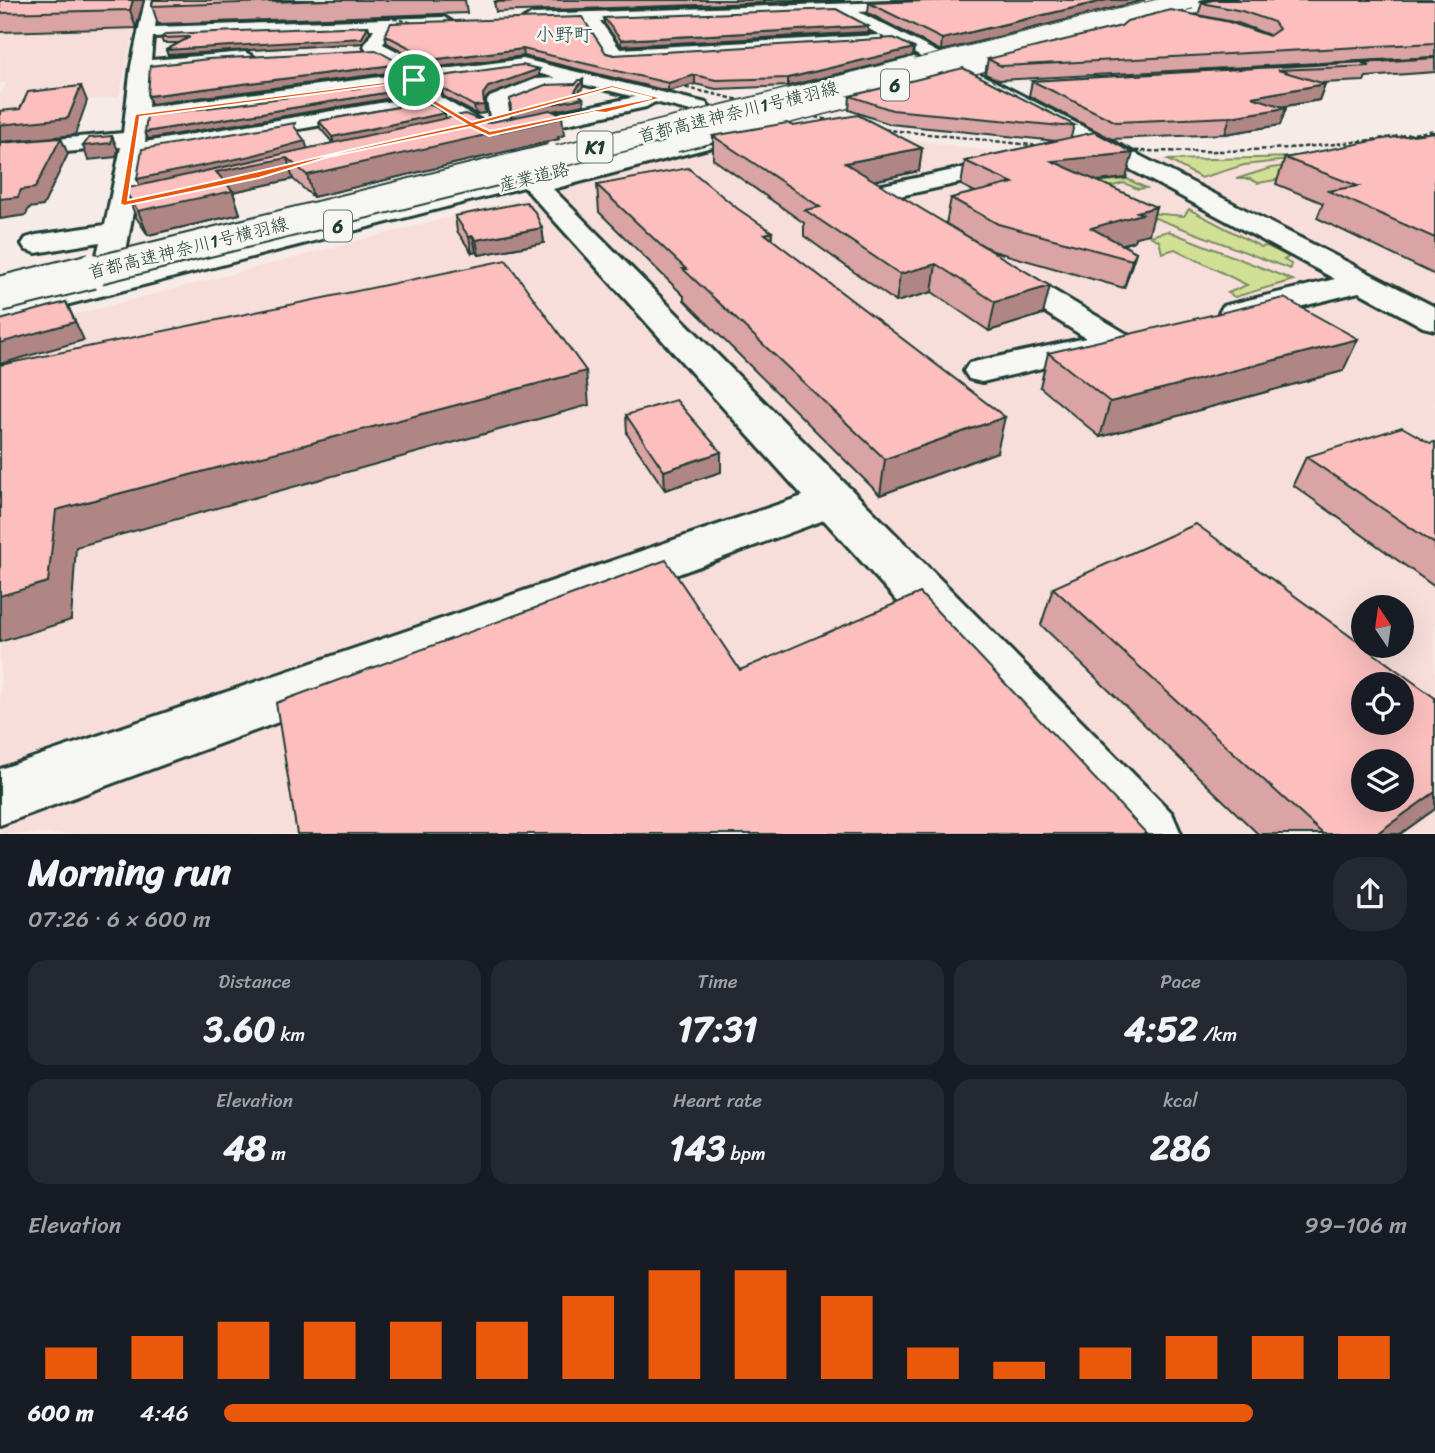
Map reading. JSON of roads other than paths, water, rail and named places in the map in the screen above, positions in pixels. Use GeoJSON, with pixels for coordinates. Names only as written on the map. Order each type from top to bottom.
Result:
{"type":"FeatureCollection","features":[{"type":"Feature","properties":{"kind":"main road"},"geometry":{"type":"LineString","coordinates":[[105,285],[134,134],[140,66],[152,0]]}},
{"type":"Feature","properties":{"kind":"main road","name":"首都高速神奈川1号横羽線"},"geometry":{"type":"LineString","coordinates":[[0,294],[1191,0]]}},
{"type":"Feature","properties":{"kind":"main road","name":"産業道路"},"geometry":{"type":"LineString","coordinates":[[0,312],[532,182],[675,141],[1115,29],[1167,8],[1230,0]]}},
{"type":"Feature","properties":{"kind":"main road"},"geometry":{"type":"LineString","coordinates":[[513,20],[555,18],[591,8],[643,15],[932,5]]}},
{"type":"Feature","properties":{"kind":"main road"},"geometry":{"type":"LineString","coordinates":[[591,8],[615,55],[897,38]]}},
{"type":"Feature","properties":{"kind":"main road"},"geometry":{"type":"LineString","coordinates":[[840,8],[1435,320]]}},
{"type":"Feature","properties":{"kind":"main road"},"geometry":{"type":"LineString","coordinates":[[1167,8],[1205,24]]}},
{"type":"Feature","properties":{"kind":"main road","name":"首都高速神奈川1号横羽線"},"geometry":{"type":"LineString","coordinates":[[0,282],[1167,8]]}},
{"type":"Feature","properties":{"kind":"main road"},"geometry":{"type":"LineString","coordinates":[[775,10],[827,42]]}},
{"type":"Feature","properties":{"kind":"main road"},"geometry":{"type":"LineString","coordinates":[[735,12],[782,45]]}},
{"type":"Feature","properties":{"kind":"main road"},"geometry":{"type":"LineString","coordinates":[[695,13],[757,66]]}},
{"type":"Feature","properties":{"kind":"main road"},"geometry":{"type":"LineString","coordinates":[[643,15],[676,51]]}},
{"type":"Feature","properties":{"kind":"main road"},"geometry":{"type":"LineString","coordinates":[[145,32],[329,26],[384,20],[463,21]]}},
{"type":"Feature","properties":{"kind":"main road"},"geometry":{"type":"LineString","coordinates":[[384,20],[426,39]]}},
{"type":"Feature","properties":{"kind":"main road"},"geometry":{"type":"LineString","coordinates":[[384,20],[373,46],[417,69],[443,111],[489,134],[595,110],[638,121]]}},
{"type":"Feature","properties":{"kind":"main road"},"geometry":{"type":"LineString","coordinates":[[311,46],[329,26]]}},
{"type":"Feature","properties":{"kind":"main road"},"geometry":{"type":"LineString","coordinates":[[210,59],[243,29]]}},
{"type":"Feature","properties":{"kind":"main road"},"geometry":{"type":"LineString","coordinates":[[845,106],[1101,39],[1115,29]]}},
{"type":"Feature","properties":{"kind":"main road"},"geometry":{"type":"LineString","coordinates":[[353,52],[380,50]]}},
{"type":"Feature","properties":{"kind":"main road"},"geometry":{"type":"LineString","coordinates":[[459,54],[492,69]]}},
{"type":"Feature","properties":{"kind":"main road"},"geometry":{"type":"LineString","coordinates":[[140,66],[264,57]]}},
{"type":"Feature","properties":{"kind":"main road"},"geometry":{"type":"LineString","coordinates":[[367,122],[443,111],[492,69],[523,64],[699,107]]}},
{"type":"Feature","properties":{"kind":"main road"},"geometry":{"type":"LineString","coordinates":[[499,117],[497,101],[543,83],[562,86],[584,79]]}},
{"type":"Feature","properties":{"kind":"main road"},"geometry":{"type":"LineString","coordinates":[[134,134],[301,118],[354,88],[443,111],[499,117],[612,86]]}},
{"type":"Feature","properties":{"kind":"main road"},"geometry":{"type":"LineString","coordinates":[[354,88],[367,122]]}},
{"type":"Feature","properties":{"kind":"main road"},"geometry":{"type":"LineString","coordinates":[[995,89],[1030,88]]}},
{"type":"Feature","properties":{"kind":"main road"},"geometry":{"type":"LineString","coordinates":[[606,111],[659,98]]}},
{"type":"Feature","properties":{"kind":"main road"},"geometry":{"type":"LineString","coordinates":[[0,151],[134,134],[301,118],[406,125]]}},
{"type":"Feature","properties":{"kind":"main road"},"geometry":{"type":"LineString","coordinates":[[532,182],[749,131]]}},
{"type":"Feature","properties":{"kind":"main road"},"geometry":{"type":"LineString","coordinates":[[913,218],[878,197],[887,191],[1010,164]]}},
{"type":"Feature","properties":{"kind":"main road"},"geometry":{"type":"LineString","coordinates":[[532,182],[1150,834]]}},
{"type":"Feature","properties":{"kind":"main road"},"geometry":{"type":"LineString","coordinates":[[36,303],[35,247],[120,217],[154,198]]}},
{"type":"Feature","properties":{"kind":"main road"},"geometry":{"type":"LineString","coordinates":[[982,371],[1128,338],[985,262]]}},
{"type":"Feature","properties":{"kind":"main road"},"geometry":{"type":"LineString","coordinates":[[1206,320],[1363,282]]}},
{"type":"Feature","properties":{"kind":"main road"},"geometry":{"type":"LineString","coordinates":[[0,797],[833,501]]}},
{"type":"Feature","properties":{"kind":"railway"},"geometry":{"type":"LineString","coordinates":[[366,12],[431,27]]}},
{"type":"Feature","properties":{"kind":"railway"},"geometry":{"type":"LineString","coordinates":[[665,83],[846,124]]}},
{"type":"Feature","properties":{"kind":"railway"},"geometry":{"type":"LineString","coordinates":[[871,128],[1051,147]]}},
{"type":"Feature","properties":{"kind":"railway"},"geometry":{"type":"LineString","coordinates":[[1107,150],[1272,149],[1353,142],[1435,130]]}},
{"type":"Feature","properties":{"kind":"district","name":"小野町"},"geometry":{"type":"Point","coordinates":[564,34]}}]}
